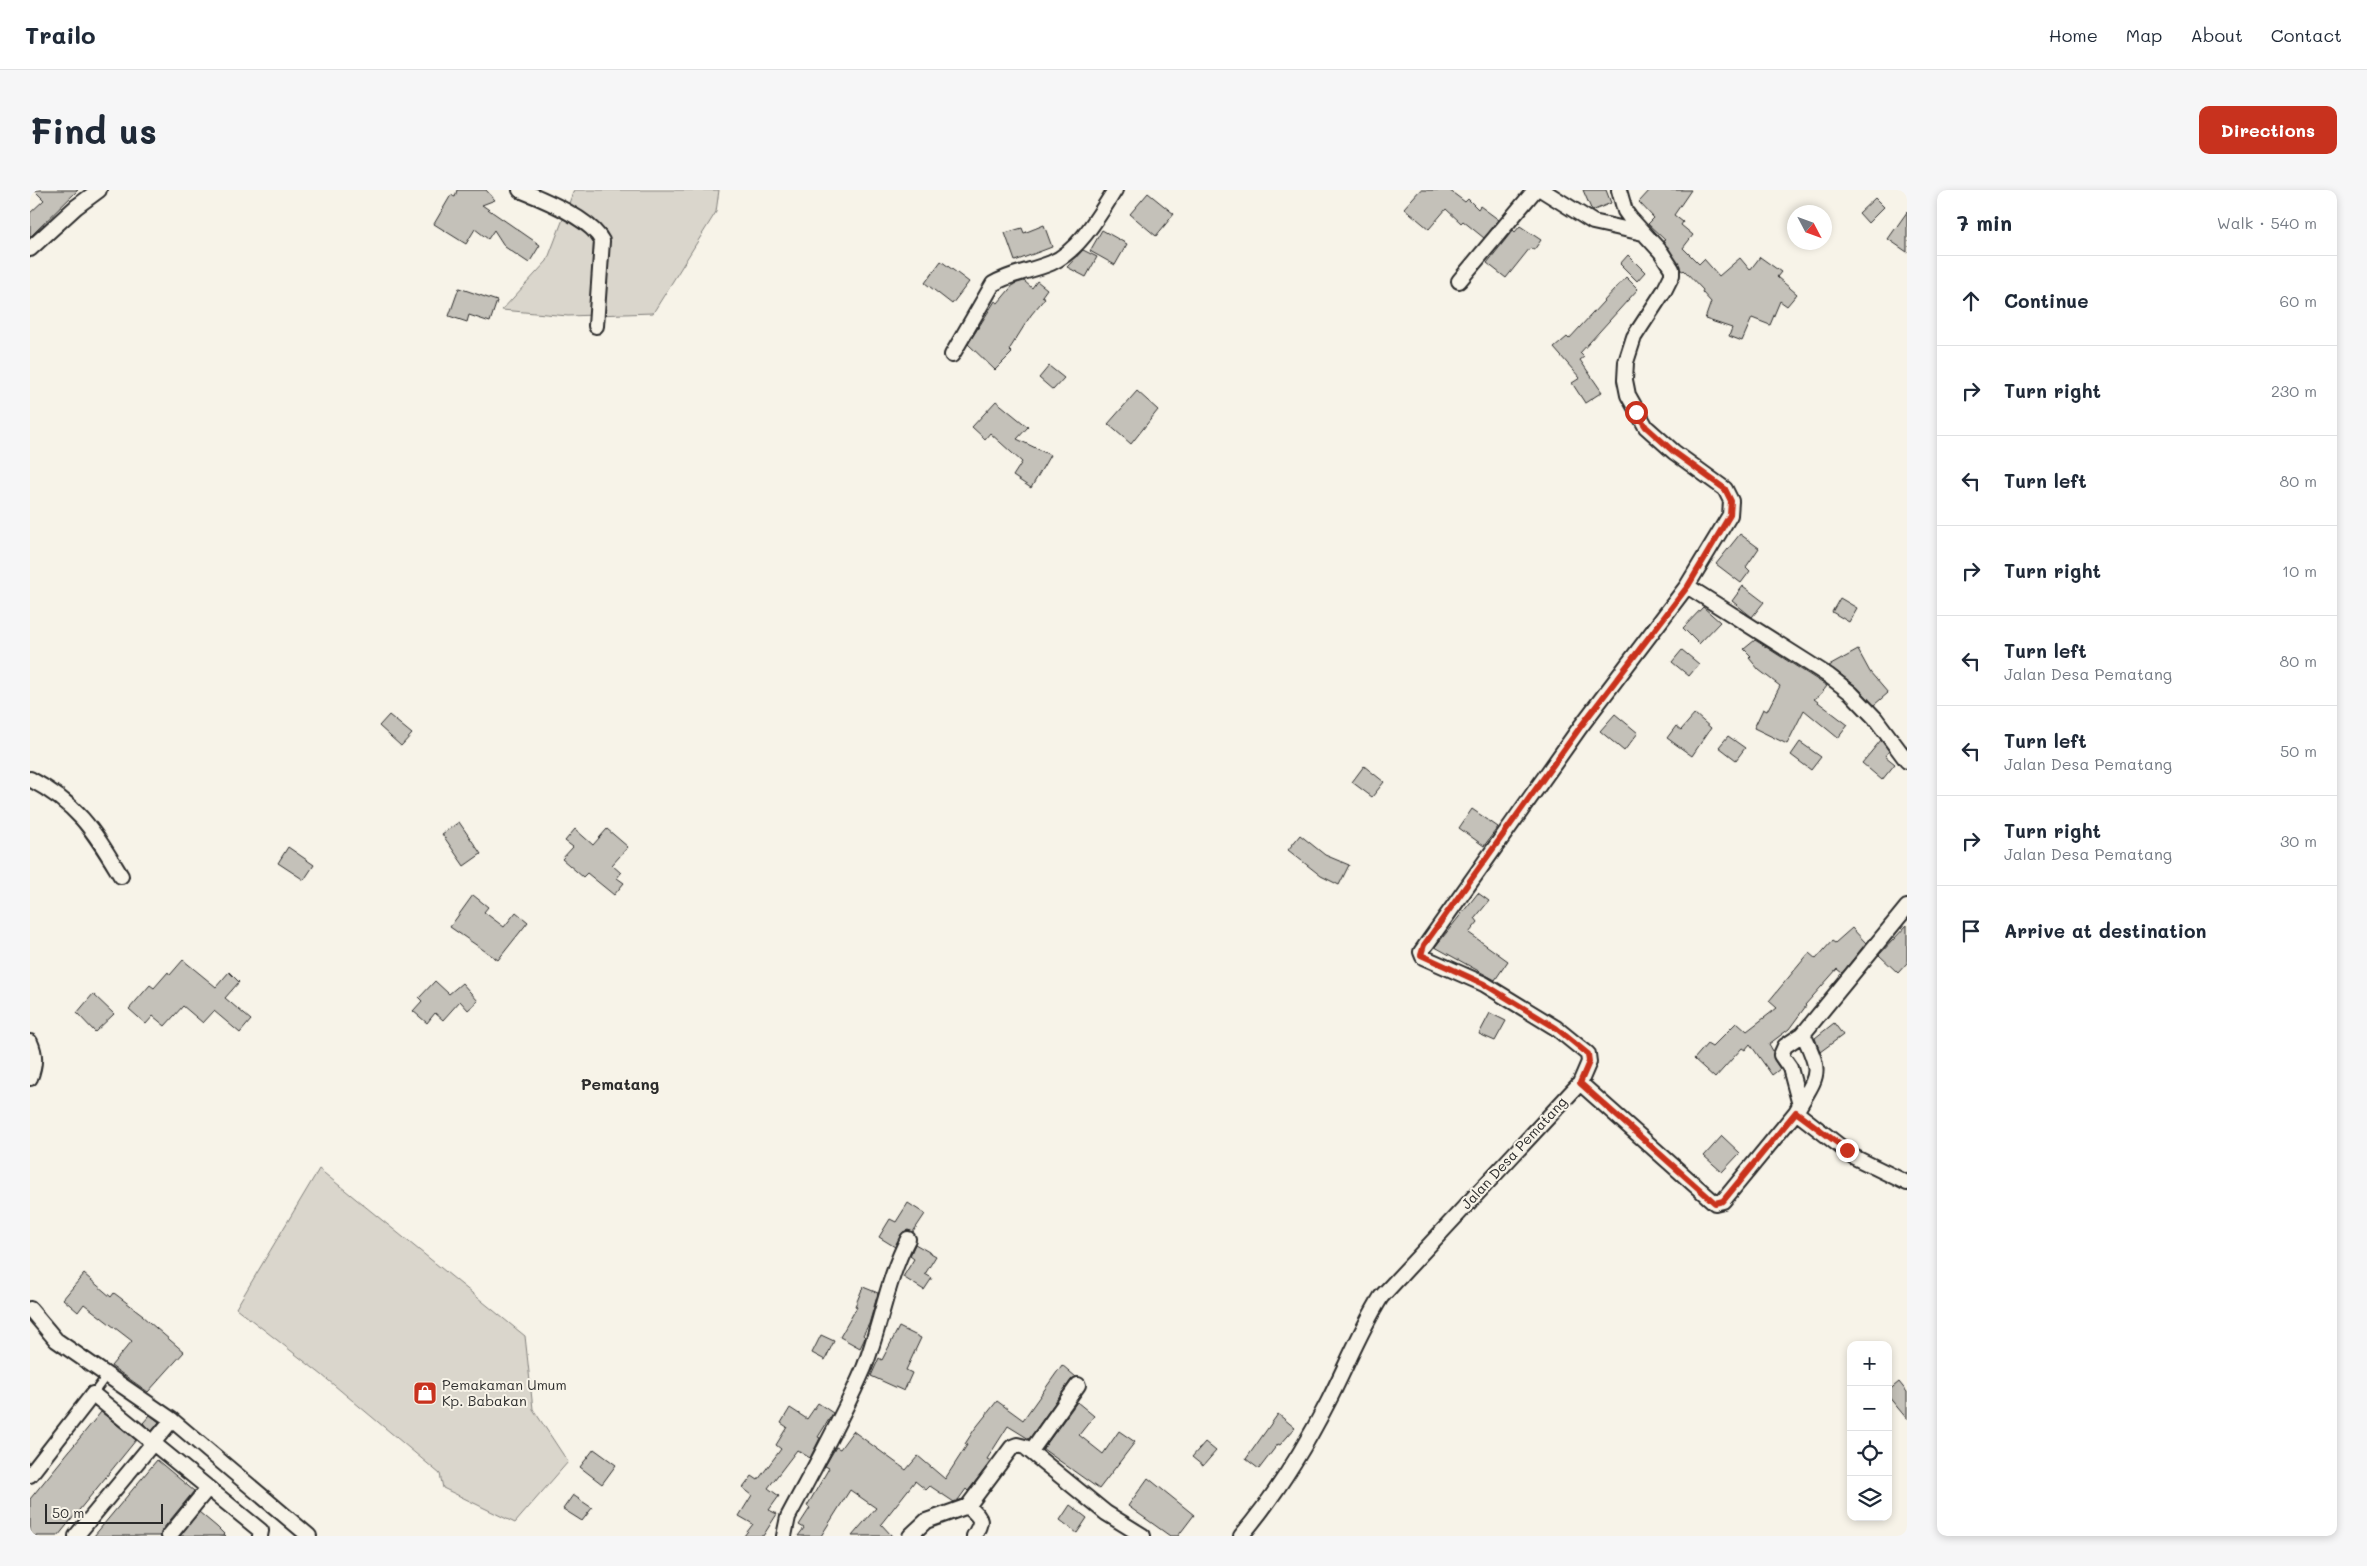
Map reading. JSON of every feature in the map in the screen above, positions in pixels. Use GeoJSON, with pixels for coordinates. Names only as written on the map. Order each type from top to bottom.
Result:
{"type":"FeatureCollection","features":[{"type":"Feature","properties":{"kind":"street"},"geometry":{"type":"LineString","coordinates":[[30,249],[76,207],[99,190]]}},
{"type":"Feature","properties":{"kind":"street"},"geometry":{"type":"LineString","coordinates":[[520,190],[577,218],[598,233],[602,241],[596,326]]}},
{"type":"Feature","properties":{"kind":"street"},"geometry":{"type":"LineString","coordinates":[[952,355],[993,284],[1052,263],[1068,253],[1115,190]]}},
{"type":"Feature","properties":{"kind":"street"},"geometry":{"type":"LineString","coordinates":[[1459,281],[1535,190]]}},
{"type":"Feature","properties":{"kind":"street"},"geometry":{"type":"LineString","coordinates":[[1542,190],[1593,222],[1643,232]]}},
{"type":"Feature","properties":{"kind":"street"},"geometry":{"type":"LineString","coordinates":[[1619,190],[1625,211],[1670,262],[1672,275],[1634,337],[1626,362],[1625,380],[1628,395],[1646,427],[1674,452],[1725,489],[1731,501],[1730,515],[1688,586],[1581,726],[1421,952],[1423,957],[1484,984],[1516,1003],[1556,1028],[1588,1054],[1589,1062],[1580,1083],[1712,1201],[1718,1204],[1723,1201],[1749,1172],[1798,1109],[1816,1078],[1816,1061],[1803,1034]]}},
{"type":"Feature","properties":{"kind":"street"},"geometry":{"type":"LineString","coordinates":[[1688,586],[1829,676],[1851,693],[1876,718],[1907,760]]}},
{"type":"Feature","properties":{"kind":"street"},"geometry":{"type":"LineString","coordinates":[[30,779],[58,795],[76,809],[100,839],[120,876]]}},
{"type":"Feature","properties":{"kind":"street"},"geometry":{"type":"LineString","coordinates":[[1907,907],[1803,1034],[1785,1046],[1781,1055],[1790,1068],[1798,1109],[1854,1156],[1907,1183]]}},
{"type":"Feature","properties":{"kind":"street"},"geometry":{"type":"LineString","coordinates":[[30,1042],[34,1054],[34,1067],[30,1078]]}},
{"type":"Feature","properties":{"kind":"street","name":"Jalan Desa Pematang"},"geometry":{"type":"LineString","coordinates":[[1241,1536],[1258,1516],[1301,1451],[1327,1404],[1361,1332],[1381,1297],[1580,1083]]}},
{"type":"Feature","properties":{"kind":"street"},"geometry":{"type":"LineString","coordinates":[[784,1536],[788,1517],[864,1368],[899,1256],[908,1238]]}},
{"type":"Feature","properties":{"kind":"street"},"geometry":{"type":"LineString","coordinates":[[30,1309],[56,1340],[172,1420],[309,1536]]}},
{"type":"Feature","properties":{"kind":"street"},"geometry":{"type":"LineString","coordinates":[[1031,1451],[1078,1385]]}},
{"type":"Feature","properties":{"kind":"street"},"geometry":{"type":"LineString","coordinates":[[30,1475],[93,1394],[261,1530],[261,1535]]}},
{"type":"Feature","properties":{"kind":"street"},"geometry":{"type":"LineString","coordinates":[[76,1536],[172,1420]]}},
{"type":"Feature","properties":{"kind":"street"},"geometry":{"type":"LineString","coordinates":[[910,1536],[926,1521],[968,1506],[1012,1447],[1017,1445],[1031,1451],[1106,1513],[1143,1536]]}},
{"type":"Feature","properties":{"kind":"street"},"geometry":{"type":"LineString","coordinates":[[169,1536],[208,1488]]}},
{"type":"Feature","properties":{"kind":"street"},"geometry":{"type":"LineString","coordinates":[[968,1506],[981,1519],[981,1524],[974,1536]]}},
{"type":"Feature","properties":{"kind":"lane"},"geometry":{"type":"LineString","coordinates":[[93,1394],[107,1375]]}},
{"type":"Feature","properties":{"kind":"shaded area"},"geometry":{"type":"Polygon","coordinates":[[[574,190],[719,190],[716,212],[653,313],[568,316],[502,310],[547,261],[574,190]]]}},
{"type":"Feature","properties":{"kind":"shaded area"},"geometry":{"type":"Polygon","coordinates":[[[319,1169],[525,1336],[533,1409],[568,1462],[515,1523],[443,1488],[440,1474],[322,1375],[236,1308],[319,1169]]]}},
{"type":"Feature","properties":{"kind":"building"},"geometry":{"type":"Polygon","coordinates":[[[34,190],[78,190],[30,237],[30,213],[44,200],[34,190]]]}},
{"type":"Feature","properties":{"kind":"building"},"geometry":{"type":"Polygon","coordinates":[[[457,190],[486,190],[495,200],[482,205],[540,245],[529,263],[505,247],[494,230],[488,239],[475,229],[466,244],[434,224],[451,195],[455,197],[457,190]]]}},
{"type":"Feature","properties":{"kind":"building"},"geometry":{"type":"Polygon","coordinates":[[[1420,190],[1449,190],[1465,202],[1468,199],[1478,209],[1480,206],[1499,220],[1484,238],[1463,221],[1461,223],[1446,209],[1429,229],[1404,208],[1420,190]]]}},
{"type":"Feature","properties":{"kind":"building"},"geometry":{"type":"Polygon","coordinates":[[[1583,190],[1606,190],[1611,203],[1592,211],[1583,190]]]}},
{"type":"Feature","properties":{"kind":"building"},"geometry":{"type":"Polygon","coordinates":[[[1650,190],[1691,190],[1674,215],[1683,222],[1681,225],[1693,235],[1683,248],[1699,264],[1704,259],[1719,276],[1740,258],[1750,270],[1760,257],[1781,272],[1777,277],[1797,294],[1787,306],[1780,301],[1770,325],[1752,318],[1742,341],[1729,336],[1732,328],[1705,319],[1711,302],[1702,292],[1703,290],[1684,270],[1681,270],[1663,241],[1665,240],[1648,224],[1654,218],[1639,202],[1650,190]]]}},
{"type":"Feature","properties":{"kind":"building"},"geometry":{"type":"Polygon","coordinates":[[[1148,193],[1174,214],[1156,236],[1130,214],[1148,193]]]}},
{"type":"Feature","properties":{"kind":"building"},"geometry":{"type":"Polygon","coordinates":[[[1875,198],[1884,207],[1868,223],[1859,213],[1875,198]]]}},
{"type":"Feature","properties":{"kind":"building"},"geometry":{"type":"Polygon","coordinates":[[[1907,212],[1907,252],[1888,239],[1907,212]]]}},
{"type":"Feature","properties":{"kind":"building"},"geometry":{"type":"Polygon","coordinates":[[[1044,225],[1052,247],[1015,261],[1005,233],[1022,228],[1024,233],[1044,225]]]}},
{"type":"Feature","properties":{"kind":"building"},"geometry":{"type":"Polygon","coordinates":[[[1520,226],[1541,240],[1534,250],[1530,248],[1506,278],[1487,263],[1513,230],[1515,232],[1520,226]]]}},
{"type":"Feature","properties":{"kind":"building"},"geometry":{"type":"Polygon","coordinates":[[[1102,230],[1127,244],[1115,265],[1090,251],[1102,230]]]}},
{"type":"Feature","properties":{"kind":"building"},"geometry":{"type":"Polygon","coordinates":[[[1083,250],[1097,257],[1086,277],[1067,267],[1083,250]]]}},
{"type":"Feature","properties":{"kind":"building"},"geometry":{"type":"Polygon","coordinates":[[[1628,255],[1645,272],[1637,281],[1620,264],[1628,255]]]}},
{"type":"Feature","properties":{"kind":"building"},"geometry":{"type":"Polygon","coordinates":[[[941,261],[969,282],[952,304],[925,283],[941,261]]]}},
{"type":"Feature","properties":{"kind":"building"},"geometry":{"type":"Polygon","coordinates":[[[1626,277],[1638,289],[1580,353],[1584,357],[1580,360],[1602,392],[1585,403],[1572,383],[1580,378],[1554,348],[1567,337],[1569,339],[1626,277]]]}},
{"type":"Feature","properties":{"kind":"building"},"geometry":{"type":"Polygon","coordinates":[[[1024,281],[1032,288],[1037,281],[1047,289],[1042,296],[1045,298],[1031,315],[1009,350],[1012,353],[995,370],[968,344],[995,301],[998,303],[1014,284],[1024,281]]]}},
{"type":"Feature","properties":{"kind":"building"},"geometry":{"type":"Polygon","coordinates":[[[459,288],[497,301],[490,322],[469,315],[467,322],[449,316],[459,288]]]}},
{"type":"Feature","properties":{"kind":"building"},"geometry":{"type":"Polygon","coordinates":[[[1049,366],[1064,378],[1053,390],[1039,378],[1049,366]]]}},
{"type":"Feature","properties":{"kind":"building"},"geometry":{"type":"Polygon","coordinates":[[[1137,391],[1158,410],[1131,444],[1108,424],[1137,391]]]}},
{"type":"Feature","properties":{"kind":"building"},"geometry":{"type":"Polygon","coordinates":[[[996,401],[1028,427],[1017,439],[1050,455],[1031,488],[1013,476],[1022,462],[990,433],[985,439],[972,427],[996,401]]]}},
{"type":"Feature","properties":{"kind":"building"},"geometry":{"type":"Polygon","coordinates":[[[1740,534],[1759,548],[1746,567],[1750,571],[1741,583],[1716,564],[1740,534]]]}},
{"type":"Feature","properties":{"kind":"building"},"geometry":{"type":"Polygon","coordinates":[[[1743,586],[1764,602],[1752,617],[1732,601],[1743,586]]]}},
{"type":"Feature","properties":{"kind":"building"},"geometry":{"type":"Polygon","coordinates":[[[1840,598],[1857,608],[1849,622],[1832,612],[1840,598]]]}},
{"type":"Feature","properties":{"kind":"building"},"geometry":{"type":"Polygon","coordinates":[[[1703,607],[1720,622],[1699,644],[1683,628],[1703,607]]]}},
{"type":"Feature","properties":{"kind":"building"},"geometry":{"type":"Polygon","coordinates":[[[1755,640],[1827,686],[1814,699],[1848,725],[1838,738],[1804,710],[1787,744],[1754,728],[1763,709],[1767,711],[1780,686],[1759,670],[1749,658],[1751,656],[1744,649],[1755,640]]]}},
{"type":"Feature","properties":{"kind":"building"},"geometry":{"type":"Polygon","coordinates":[[[1682,650],[1699,664],[1689,676],[1672,662],[1682,650]]]}},
{"type":"Feature","properties":{"kind":"building"},"geometry":{"type":"Polygon","coordinates":[[[1858,650],[1870,672],[1888,693],[1874,705],[1856,686],[1829,666],[1858,650]]]}},
{"type":"Feature","properties":{"kind":"building"},"geometry":{"type":"Polygon","coordinates":[[[1615,714],[1638,733],[1624,751],[1600,731],[1615,714]]]}},
{"type":"Feature","properties":{"kind":"building"},"geometry":{"type":"Polygon","coordinates":[[[1695,714],[1711,728],[1692,756],[1667,738],[1676,726],[1681,730],[1695,714]]]}},
{"type":"Feature","properties":{"kind":"building"},"geometry":{"type":"Polygon","coordinates":[[[389,715],[412,734],[401,746],[379,726],[389,715]]]}},
{"type":"Feature","properties":{"kind":"building"},"geometry":{"type":"Polygon","coordinates":[[[1728,736],[1745,748],[1736,760],[1719,747],[1728,736]]]}},
{"type":"Feature","properties":{"kind":"building"},"geometry":{"type":"Polygon","coordinates":[[[1881,740],[1889,751],[1885,756],[1895,764],[1882,780],[1862,763],[1881,740]]]}},
{"type":"Feature","properties":{"kind":"building"},"geometry":{"type":"Polygon","coordinates":[[[1800,742],[1821,757],[1811,770],[1791,755],[1800,742]]]}},
{"type":"Feature","properties":{"kind":"building"},"geometry":{"type":"Polygon","coordinates":[[[1364,766],[1384,782],[1372,797],[1352,782],[1364,766]]]}},
{"type":"Feature","properties":{"kind":"building"},"geometry":{"type":"Polygon","coordinates":[[[1472,809],[1498,827],[1484,846],[1459,828],[1472,809]]]}},
{"type":"Feature","properties":{"kind":"building"},"geometry":{"type":"Polygon","coordinates":[[[459,822],[481,854],[464,866],[442,834],[459,822]]]}},
{"type":"Feature","properties":{"kind":"building"},"geometry":{"type":"Polygon","coordinates":[[[575,829],[593,845],[607,829],[628,847],[612,865],[621,873],[617,878],[624,883],[614,895],[587,873],[583,877],[562,859],[573,847],[565,841],[575,829]]]}},
{"type":"Feature","properties":{"kind":"building"},"geometry":{"type":"Polygon","coordinates":[[[1300,835],[1325,855],[1349,865],[1339,885],[1321,876],[1288,850],[1300,835]]]}},
{"type":"Feature","properties":{"kind":"building"},"geometry":{"type":"Polygon","coordinates":[[[288,847],[314,865],[304,880],[278,863],[288,847]]]}},
{"type":"Feature","properties":{"kind":"building"},"geometry":{"type":"Polygon","coordinates":[[[1478,893],[1489,901],[1475,918],[1478,922],[1469,933],[1508,961],[1495,980],[1435,947],[1478,893]]]}},
{"type":"Feature","properties":{"kind":"building"},"geometry":{"type":"Polygon","coordinates":[[[473,895],[488,907],[484,912],[504,927],[516,912],[528,922],[498,960],[450,927],[473,895]]]}},
{"type":"Feature","properties":{"kind":"building"},"geometry":{"type":"Polygon","coordinates":[[[1907,925],[1907,963],[1898,973],[1879,955],[1907,925]]]}},
{"type":"Feature","properties":{"kind":"building"},"geometry":{"type":"Polygon","coordinates":[[[1852,928],[1866,943],[1842,973],[1837,969],[1805,1005],[1789,1029],[1769,1044],[1773,1051],[1774,1060],[1780,1069],[1772,1075],[1750,1044],[1745,1050],[1742,1048],[1715,1078],[1694,1059],[1707,1044],[1712,1047],[1737,1022],[1747,1031],[1777,1008],[1769,1001],[1809,953],[1816,959],[1832,941],[1835,943],[1852,928]]]}},
{"type":"Feature","properties":{"kind":"building"},"geometry":{"type":"Polygon","coordinates":[[[183,960],[216,987],[229,972],[239,982],[225,998],[251,1020],[240,1033],[214,1011],[203,1023],[183,1006],[165,1026],[153,1016],[146,1024],[129,1009],[150,985],[154,988],[168,972],[170,975],[183,960]]]}},
{"type":"Feature","properties":{"kind":"building"},"geometry":{"type":"Polygon","coordinates":[[[435,981],[449,994],[462,983],[478,1001],[468,1010],[460,1001],[443,1020],[435,1013],[427,1023],[413,1011],[422,1001],[419,998],[435,981]]]}},
{"type":"Feature","properties":{"kind":"building"},"geometry":{"type":"Polygon","coordinates":[[[93,994],[114,1014],[95,1032],[77,1013],[93,994]]]}},
{"type":"Feature","properties":{"kind":"building"},"geometry":{"type":"Polygon","coordinates":[[[1490,1013],[1506,1021],[1495,1041],[1479,1034],[1490,1013]]]}},
{"type":"Feature","properties":{"kind":"building"},"geometry":{"type":"Polygon","coordinates":[[[1834,1023],[1843,1035],[1820,1052],[1815,1038],[1834,1023]]]}},
{"type":"Feature","properties":{"kind":"building"},"geometry":{"type":"Polygon","coordinates":[[[1722,1136],[1740,1153],[1722,1172],[1704,1156],[1722,1136]]]}},
{"type":"Feature","properties":{"kind":"building"},"geometry":{"type":"Polygon","coordinates":[[[908,1203],[925,1214],[913,1232],[908,1230],[903,1232],[895,1247],[879,1237],[890,1219],[896,1222],[908,1203]]]}},
{"type":"Feature","properties":{"kind":"building"},"geometry":{"type":"Polygon","coordinates":[[[915,1244],[936,1256],[925,1274],[932,1278],[924,1290],[903,1277],[914,1259],[910,1256],[915,1244]]]}},
{"type":"Feature","properties":{"kind":"building"},"geometry":{"type":"Polygon","coordinates":[[[84,1274],[111,1297],[114,1293],[143,1315],[184,1352],[148,1392],[111,1366],[132,1341],[84,1304],[78,1312],[63,1299],[84,1274]]]}},
{"type":"Feature","properties":{"kind":"building"},"geometry":{"type":"Polygon","coordinates":[[[863,1287],[878,1293],[860,1348],[840,1337],[857,1307],[855,1306],[863,1287]]]}},
{"type":"Feature","properties":{"kind":"building"},"geometry":{"type":"Polygon","coordinates":[[[899,1327],[921,1338],[906,1370],[912,1373],[904,1391],[871,1376],[879,1358],[882,1360],[899,1327]]]}},
{"type":"Feature","properties":{"kind":"building"},"geometry":{"type":"Polygon","coordinates":[[[821,1335],[834,1341],[825,1360],[812,1353],[821,1335]]]}},
{"type":"Feature","properties":{"kind":"building"},"geometry":{"type":"Polygon","coordinates":[[[1062,1365],[1076,1377],[1071,1380],[1029,1439],[1008,1426],[987,1459],[991,1461],[968,1491],[966,1489],[958,1500],[954,1502],[930,1486],[926,1490],[915,1481],[881,1524],[892,1536],[852,1536],[876,1508],[850,1490],[821,1536],[798,1536],[804,1528],[799,1525],[810,1508],[807,1506],[829,1468],[825,1466],[836,1447],[840,1449],[853,1431],[906,1470],[918,1456],[945,1479],[967,1445],[965,1444],[974,1430],[997,1401],[1023,1420],[1062,1365]]]}},
{"type":"Feature","properties":{"kind":"building"},"geometry":{"type":"Polygon","coordinates":[[[1899,1382],[1907,1392],[1907,1419],[1892,1401],[1892,1388],[1899,1382]]]}},
{"type":"Feature","properties":{"kind":"building"},"geometry":{"type":"Polygon","coordinates":[[[1077,1402],[1094,1416],[1079,1435],[1103,1454],[1119,1431],[1135,1442],[1099,1489],[1043,1449],[1077,1402]]]}},
{"type":"Feature","properties":{"kind":"building"},"geometry":{"type":"Polygon","coordinates":[[[818,1403],[833,1413],[818,1437],[820,1438],[810,1458],[797,1450],[768,1488],[779,1496],[769,1510],[777,1514],[763,1536],[744,1536],[753,1524],[739,1516],[752,1495],[743,1488],[752,1476],[758,1480],[781,1449],[776,1445],[787,1427],[781,1423],[790,1408],[807,1419],[818,1403]]]}},
{"type":"Feature","properties":{"kind":"building"},"geometry":{"type":"Polygon","coordinates":[[[101,1412],[136,1440],[58,1536],[30,1536],[30,1499],[101,1412]]]}},
{"type":"Feature","properties":{"kind":"building"},"geometry":{"type":"Polygon","coordinates":[[[1278,1414],[1295,1428],[1280,1445],[1278,1444],[1259,1469],[1246,1459],[1278,1414]]]}},
{"type":"Feature","properties":{"kind":"building"},"geometry":{"type":"Polygon","coordinates":[[[150,1415],[159,1422],[152,1431],[143,1423],[150,1415]]]}},
{"type":"Feature","properties":{"kind":"building"},"geometry":{"type":"Polygon","coordinates":[[[1205,1442],[1216,1451],[1203,1466],[1192,1457],[1205,1442]]]}},
{"type":"Feature","properties":{"kind":"building"},"geometry":{"type":"Polygon","coordinates":[[[594,1449],[616,1465],[602,1484],[580,1467],[594,1449]]]}},
{"type":"Feature","properties":{"kind":"building"},"geometry":{"type":"Polygon","coordinates":[[[157,1460],[194,1491],[162,1530],[160,1536],[94,1536],[157,1460]]]}},
{"type":"Feature","properties":{"kind":"building"},"geometry":{"type":"Polygon","coordinates":[[[1148,1478],[1194,1515],[1178,1536],[1170,1536],[1128,1506],[1148,1478]]]}},
{"type":"Feature","properties":{"kind":"building"},"geometry":{"type":"Polygon","coordinates":[[[573,1495],[592,1508],[582,1521],[563,1509],[573,1495]]]}},
{"type":"Feature","properties":{"kind":"building"},"geometry":{"type":"Polygon","coordinates":[[[1070,1505],[1087,1518],[1077,1533],[1060,1520],[1070,1505]]]}},
{"type":"Feature","properties":{"kind":"building"},"geometry":{"type":"Polygon","coordinates":[[[199,1512],[217,1527],[226,1536],[180,1536],[199,1512]]]}},
{"type":"Feature","properties":{"kind":"place","name":"Pemakaman Umum Kp. Babakan"},"geometry":{"type":"Point","coordinates":[425,1393]}},
{"type":"Feature","properties":{"kind":"district","name":"Pematang"},"geometry":{"type":"Point","coordinates":[620,1084]}},
{"type":"Feature","properties":{"kind":"route"},"geometry":{"type":"LineString","coordinates":[[1636,412],[1646,427],[1674,452],[1725,489],[1730,495],[1732,506],[1730,515],[1688,586],[1581,726],[1483,860],[1424,945],[1421,955],[1436,964],[1484,984],[1556,1028],[1588,1054],[1589,1062],[1582,1074],[1580,1083],[1715,1203],[1718,1204],[1723,1201],[1749,1172],[1796,1112],[1847,1150]]}}]}
